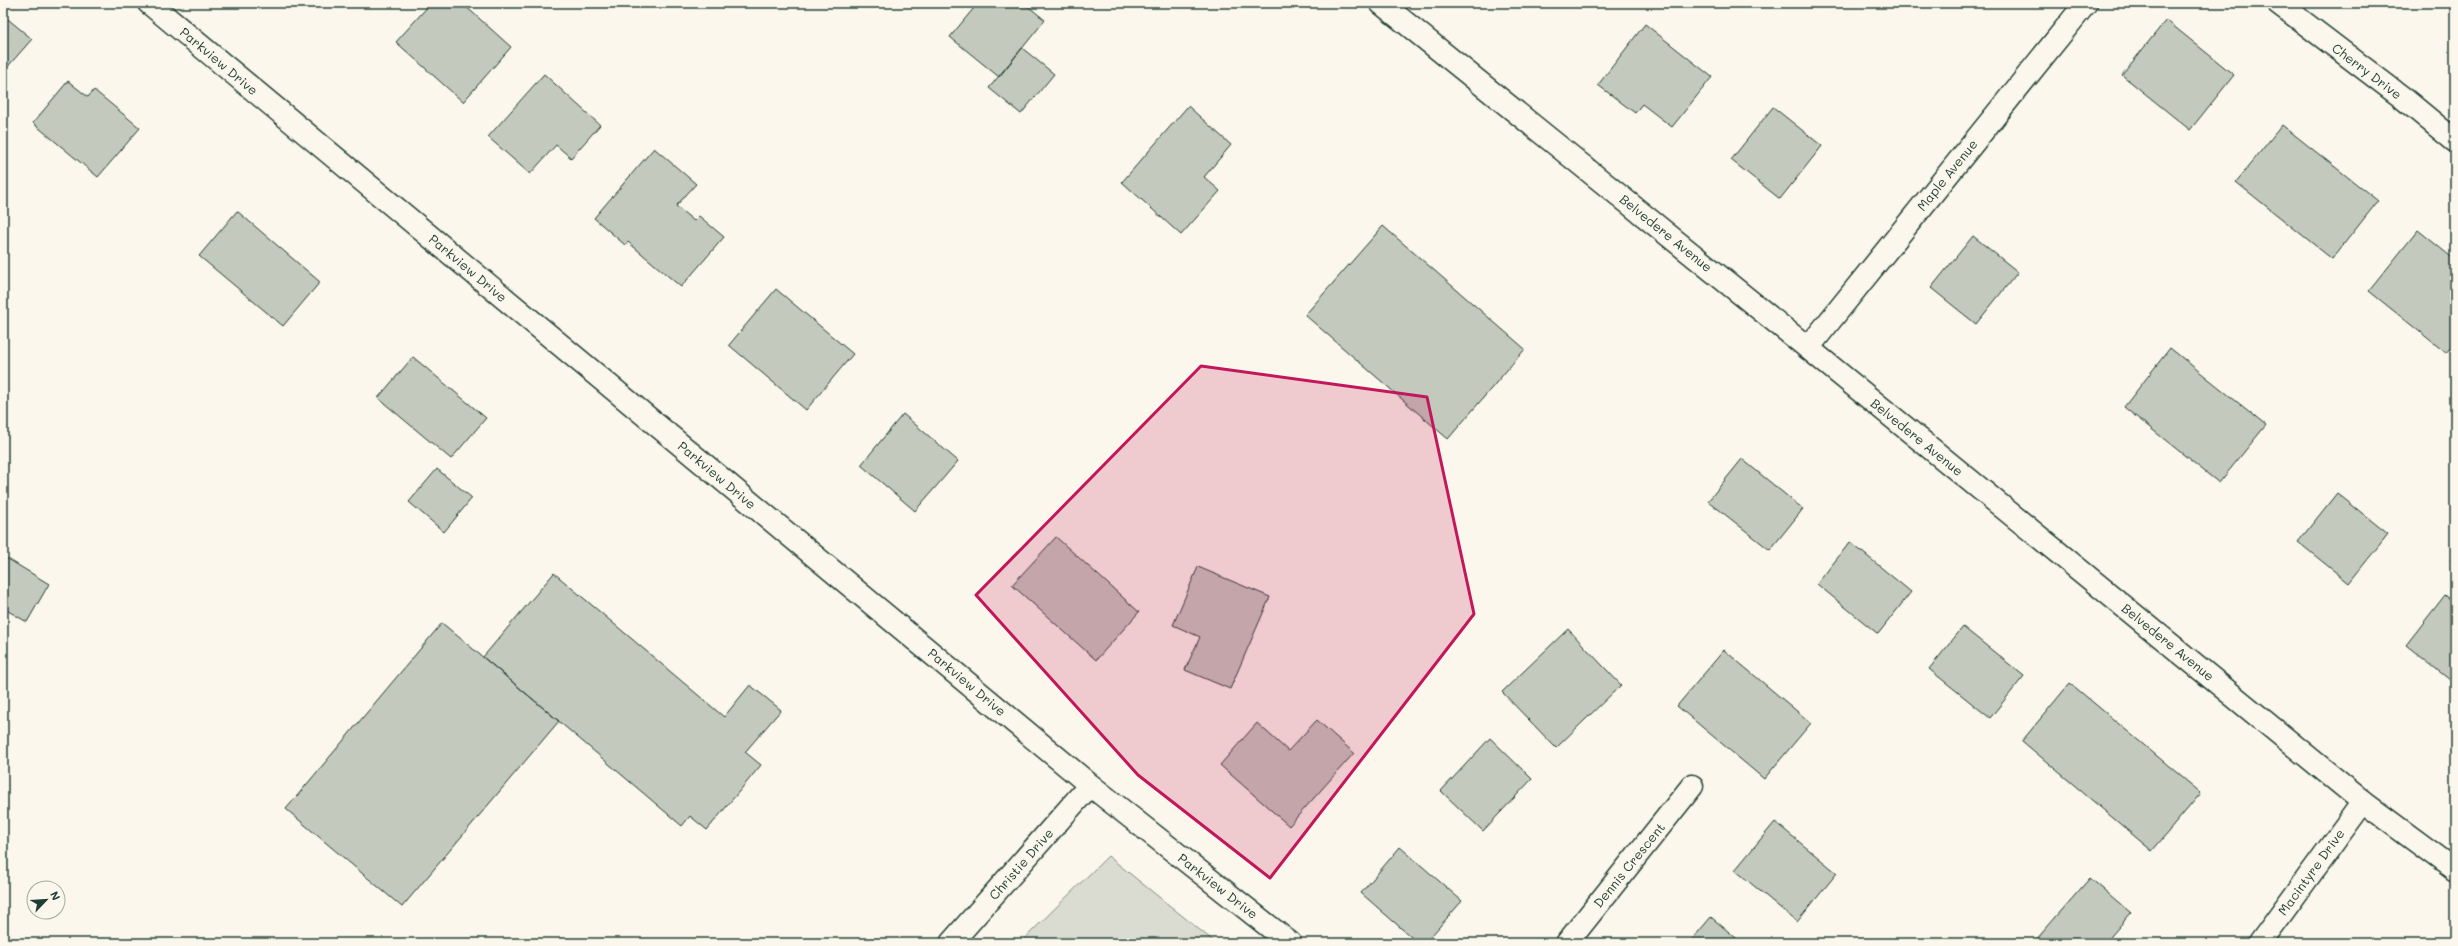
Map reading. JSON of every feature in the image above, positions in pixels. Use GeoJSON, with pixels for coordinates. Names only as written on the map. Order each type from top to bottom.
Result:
{"type":"FeatureCollection","features":[{"type":"Feature","properties":{"kind":"street","name":"Parkview Drive"},"geometry":{"type":"LineString","coordinates":[[149,3],[1090,785],[1290,943]]}},
{"type":"Feature","properties":{"kind":"street","name":"Belvedere Avenue"},"geometry":{"type":"LineString","coordinates":[[1381,3],[1808,348],[2363,802],[2455,870]]}},
{"type":"Feature","properties":{"kind":"street","name":"Maple Avenue"},"geometry":{"type":"LineString","coordinates":[[1808,348],[2086,3]]}},
{"type":"Feature","properties":{"kind":"street","name":"Cherry Drive"},"geometry":{"type":"LineString","coordinates":[[2278,3],[2403,98],[2455,142]]}},
{"type":"Feature","properties":{"kind":"street","name":"Christie Drive"},"geometry":{"type":"LineString","coordinates":[[951,943],[1090,785]]}},
{"type":"Feature","properties":{"kind":"street","name":"Dennis Crescent"},"geometry":{"type":"LineString","coordinates":[[1567,943],[1692,786]]}},
{"type":"Feature","properties":{"kind":"street","name":"Macintyre Drive"},"geometry":{"type":"LineString","coordinates":[[2260,943],[2363,802]]}},
{"type":"Feature","properties":{"kind":"highlighted area"},"geometry":{"type":"Polygon","coordinates":[[[1201,366],[1427,397],[1474,614],[1270,878],[1138,775],[976,595],[1201,366]]]}},
{"type":"Feature","properties":{"kind":"shaded area"},"geometry":{"type":"Polygon","coordinates":[[[1108,856],[1216,943],[1020,943],[1108,856]]]}},
{"type":"Feature","properties":{"kind":"building"},"geometry":{"type":"Polygon","coordinates":[[[431,3],[462,3],[511,47],[463,102],[396,42],[431,3]]]}},
{"type":"Feature","properties":{"kind":"building"},"geometry":{"type":"Polygon","coordinates":[[[978,3],[1024,3],[1045,20],[999,77],[950,37],[978,3]]]}},
{"type":"Feature","properties":{"kind":"building"},"geometry":{"type":"Polygon","coordinates":[[[3,15],[32,39],[3,72],[3,15]]]}},
{"type":"Feature","properties":{"kind":"building"},"geometry":{"type":"Polygon","coordinates":[[[2166,20],[2234,75],[2190,130],[2122,75],[2166,20]]]}},
{"type":"Feature","properties":{"kind":"building"},"geometry":{"type":"Polygon","coordinates":[[[1645,24],[1712,77],[1672,127],[1642,104],[1635,113],[1598,85],[1645,24]]]}},
{"type":"Feature","properties":{"kind":"building"},"geometry":{"type":"Polygon","coordinates":[[[1022,48],[1054,74],[1021,114],[989,88],[1022,48]]]}},
{"type":"Feature","properties":{"kind":"building"},"geometry":{"type":"Polygon","coordinates":[[[544,74],[600,125],[571,158],[556,145],[530,174],[488,137],[544,74]]]}},
{"type":"Feature","properties":{"kind":"building"},"geometry":{"type":"Polygon","coordinates":[[[68,81],[88,97],[94,90],[140,128],[98,177],[33,123],[68,81]]]}},
{"type":"Feature","properties":{"kind":"building"},"geometry":{"type":"Polygon","coordinates":[[[1188,106],[1231,145],[1204,177],[1220,191],[1181,235],[1122,182],[1188,106]]]}},
{"type":"Feature","properties":{"kind":"building"},"geometry":{"type":"Polygon","coordinates":[[[1773,107],[1822,146],[1780,199],[1731,160],[1773,107]]]}},
{"type":"Feature","properties":{"kind":"building"},"geometry":{"type":"Polygon","coordinates":[[[2282,125],[2378,201],[2332,259],[2236,182],[2282,125]]]}},
{"type":"Feature","properties":{"kind":"building"},"geometry":{"type":"Polygon","coordinates":[[[654,148],[696,184],[676,206],[694,221],[699,216],[724,237],[681,287],[628,242],[625,245],[594,218],[654,148]]]}},
{"type":"Feature","properties":{"kind":"building"},"geometry":{"type":"Polygon","coordinates":[[[237,211],[320,282],[283,326],[199,256],[237,211]]]}},
{"type":"Feature","properties":{"kind":"building"},"geometry":{"type":"Polygon","coordinates":[[[1383,226],[1525,349],[1448,439],[1305,315],[1383,226]]]}},
{"type":"Feature","properties":{"kind":"building"},"geometry":{"type":"Polygon","coordinates":[[[2418,230],[2455,260],[2455,342],[2446,353],[2369,291],[2418,230]]]}},
{"type":"Feature","properties":{"kind":"building"},"geometry":{"type":"Polygon","coordinates":[[[1973,236],[2018,272],[1976,324],[1931,288],[1973,236]]]}},
{"type":"Feature","properties":{"kind":"building"},"geometry":{"type":"Polygon","coordinates":[[[776,289],[853,354],[806,410],[729,345],[776,289]]]}},
{"type":"Feature","properties":{"kind":"building"},"geometry":{"type":"Polygon","coordinates":[[[2170,348],[2266,425],[2219,483],[2124,407],[2170,348]]]}},
{"type":"Feature","properties":{"kind":"building"},"geometry":{"type":"Polygon","coordinates":[[[413,357],[486,418],[451,459],[378,398],[413,357]]]}},
{"type":"Feature","properties":{"kind":"building"},"geometry":{"type":"Polygon","coordinates":[[[903,414],[958,461],[915,511],[861,465],[903,414]]]}},
{"type":"Feature","properties":{"kind":"building"},"geometry":{"type":"Polygon","coordinates":[[[1742,459],[1803,509],[1770,550],[1708,501],[1742,459]]]}},
{"type":"Feature","properties":{"kind":"building"},"geometry":{"type":"Polygon","coordinates":[[[437,469],[472,498],[444,532],[409,502],[437,469]]]}},
{"type":"Feature","properties":{"kind":"building"},"geometry":{"type":"Polygon","coordinates":[[[2337,493],[2388,534],[2349,583],[2298,542],[2337,493]]]}},
{"type":"Feature","properties":{"kind":"building"},"geometry":{"type":"Polygon","coordinates":[[[1056,537],[1139,612],[1096,660],[1012,585],[1056,537]]]}},
{"type":"Feature","properties":{"kind":"building"},"geometry":{"type":"Polygon","coordinates":[[[1850,542],[1911,592],[1878,634],[1817,584],[1850,542]]]}},
{"type":"Feature","properties":{"kind":"building"},"geometry":{"type":"Polygon","coordinates":[[[2455,554],[2455,564],[2450,560],[2455,554]]]}},
{"type":"Feature","properties":{"kind":"building"},"geometry":{"type":"Polygon","coordinates":[[[3,556],[49,584],[27,622],[3,608],[3,556]]]}},
{"type":"Feature","properties":{"kind":"building"},"geometry":{"type":"Polygon","coordinates":[[[1198,567],[1270,597],[1230,689],[1185,670],[1200,637],[1173,625],[1198,567]]]}},
{"type":"Feature","properties":{"kind":"building"},"geometry":{"type":"Polygon","coordinates":[[[554,573],[724,717],[750,685],[781,710],[745,752],[761,765],[707,830],[690,816],[682,826],[483,657],[554,573]]]}},
{"type":"Feature","properties":{"kind":"building"},"geometry":{"type":"Polygon","coordinates":[[[2445,595],[2455,603],[2455,684],[2406,645],[2445,595]]]}},
{"type":"Feature","properties":{"kind":"building"},"geometry":{"type":"Polygon","coordinates":[[[442,623],[559,721],[402,907],[286,809],[442,623]]]}},
{"type":"Feature","properties":{"kind":"building"},"geometry":{"type":"Polygon","coordinates":[[[1963,627],[2024,676],[1990,718],[1929,669],[1963,627]]]}},
{"type":"Feature","properties":{"kind":"building"},"geometry":{"type":"Polygon","coordinates":[[[1568,629],[1621,685],[1556,748],[1502,692],[1568,629]]]}},
{"type":"Feature","properties":{"kind":"building"},"geometry":{"type":"Polygon","coordinates":[[[1724,650],[1811,723],[1764,779],[1677,706],[1724,650]]]}},
{"type":"Feature","properties":{"kind":"building"},"geometry":{"type":"Polygon","coordinates":[[[2070,683],[2201,793],[2152,851],[2022,741],[2070,683]]]}},
{"type":"Feature","properties":{"kind":"building"},"geometry":{"type":"Polygon","coordinates":[[[1317,720],[1354,753],[1289,826],[1220,765],[1257,723],[1288,751],[1317,720]]]}},
{"type":"Feature","properties":{"kind":"building"},"geometry":{"type":"Polygon","coordinates":[[[1490,738],[1532,779],[1483,831],[1441,791],[1490,738]]]}},
{"type":"Feature","properties":{"kind":"building"},"geometry":{"type":"Polygon","coordinates":[[[1775,822],[1837,873],[1797,922],[1735,870],[1775,822]]]}},
{"type":"Feature","properties":{"kind":"building"},"geometry":{"type":"Polygon","coordinates":[[[1400,847],[1462,901],[1425,943],[1418,943],[1361,893],[1400,847]]]}},
{"type":"Feature","properties":{"kind":"building"},"geometry":{"type":"Polygon","coordinates":[[[2090,878],[2131,913],[2105,943],[2038,943],[2035,941],[2090,878]]]}},
{"type":"Feature","properties":{"kind":"building"},"geometry":{"type":"Polygon","coordinates":[[[1711,917],[1742,943],[1689,943],[1711,917]]]}},
{"type":"Feature","properties":{"kind":"building"},"geometry":{"type":"Polygon","coordinates":[[[3,934],[13,943],[3,943],[3,934]]]}}]}
